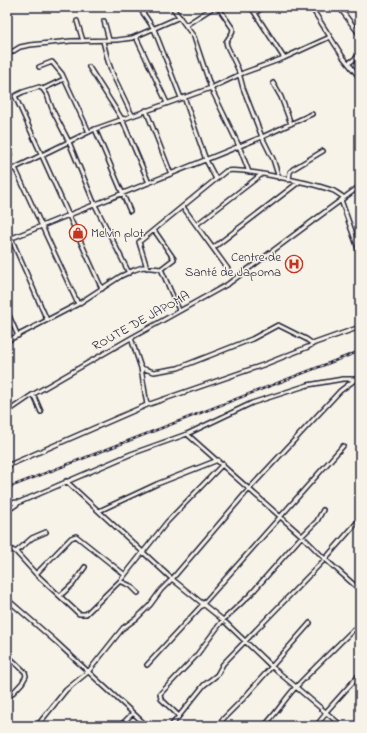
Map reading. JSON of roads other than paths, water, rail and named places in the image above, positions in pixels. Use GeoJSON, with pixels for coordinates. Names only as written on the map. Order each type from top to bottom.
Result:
{"type":"FeatureCollection","features":[{"type":"Feature","properties":{"kind":"street"},"geometry":{"type":"LineString","coordinates":[[139,7],[154,29],[206,160],[216,179]]}},
{"type":"Feature","properties":{"kind":"street"},"geometry":{"type":"LineString","coordinates":[[172,7],[194,37],[212,88],[239,146],[249,172]]}},
{"type":"Feature","properties":{"kind":"street"},"geometry":{"type":"LineString","coordinates":[[186,25],[214,7]]}},
{"type":"Feature","properties":{"kind":"street"},"geometry":{"type":"LineString","coordinates":[[218,7],[233,29],[226,42],[262,137],[273,159],[280,178]]}},
{"type":"Feature","properties":{"kind":"street"},"geometry":{"type":"LineString","coordinates":[[252,7],[284,58]]}},
{"type":"Feature","properties":{"kind":"street"},"geometry":{"type":"LineString","coordinates":[[255,13],[263,7]]}},
{"type":"Feature","properties":{"kind":"street"},"geometry":{"type":"LineString","coordinates":[[311,7],[343,57],[360,78]]}},
{"type":"Feature","properties":{"kind":"street"},"geometry":{"type":"LineString","coordinates":[[339,7],[360,35]]}},
{"type":"Feature","properties":{"kind":"street"},"geometry":{"type":"LineString","coordinates":[[7,55],[20,47],[30,45],[103,41],[136,37],[180,17]]}},
{"type":"Feature","properties":{"kind":"street"},"geometry":{"type":"LineString","coordinates":[[77,21],[83,41]]}},
{"type":"Feature","properties":{"kind":"street"},"geometry":{"type":"LineString","coordinates":[[104,21],[109,40]]}},
{"type":"Feature","properties":{"kind":"street"},"geometry":{"type":"LineString","coordinates":[[136,37],[167,103]]}},
{"type":"Feature","properties":{"kind":"street"},"geometry":{"type":"LineString","coordinates":[[7,171],[95,129],[212,88],[239,75],[284,58],[330,37]]}},
{"type":"Feature","properties":{"kind":"street"},"geometry":{"type":"LineString","coordinates":[[103,41],[113,75],[132,115]]}},
{"type":"Feature","properties":{"kind":"street"},"geometry":{"type":"LineString","coordinates":[[349,63],[360,55]]}},
{"type":"Feature","properties":{"kind":"street"},"geometry":{"type":"LineString","coordinates":[[39,68],[52,62],[60,70],[89,132]]}},
{"type":"Feature","properties":{"kind":"street"},"geometry":{"type":"LineString","coordinates":[[89,67],[122,119],[149,183]]}},
{"type":"Feature","properties":{"kind":"street"},"geometry":{"type":"LineString","coordinates":[[42,89],[64,79]]}},
{"type":"Feature","properties":{"kind":"street"},"geometry":{"type":"LineString","coordinates":[[273,83],[281,98],[290,124]]}},
{"type":"Feature","properties":{"kind":"street"},"geometry":{"type":"LineString","coordinates":[[102,289],[15,96],[34,87],[39,87],[47,95],[53,111],[69,142],[95,205],[129,273]]}},
{"type":"Feature","properties":{"kind":"street"},"geometry":{"type":"LineString","coordinates":[[146,110],[171,174]]}},
{"type":"Feature","properties":{"kind":"street"},"geometry":{"type":"LineString","coordinates":[[7,240],[262,137],[312,114]]}},
{"type":"Feature","properties":{"kind":"street"},"geometry":{"type":"LineString","coordinates":[[95,129],[130,211]]}},
{"type":"Feature","properties":{"kind":"street"},"geometry":{"type":"LineString","coordinates":[[7,148],[10,155]]}},
{"type":"Feature","properties":{"kind":"street"},"geometry":{"type":"LineString","coordinates":[[289,180],[290,172],[293,169],[323,151]]}},
{"type":"Feature","properties":{"kind":"street"},"geometry":{"type":"LineString","coordinates":[[15,168],[78,304]]}},
{"type":"Feature","properties":{"kind":"street"},"geometry":{"type":"LineString","coordinates":[[147,268],[139,242],[226,171],[249,172],[299,182],[334,191],[344,198]]}},
{"type":"Feature","properties":{"kind":"street"},"geometry":{"type":"LineString","coordinates":[[196,225],[262,174]]}},
{"type":"Feature","properties":{"kind":"street"},"geometry":{"type":"LineString","coordinates":[[213,248],[299,182]]}},
{"type":"Feature","properties":{"kind":"street","name":"ROUTE DE JAPOMA"},"geometry":{"type":"LineString","coordinates":[[7,412],[32,395],[228,284],[360,186]]}},
{"type":"Feature","properties":{"kind":"street"},"geometry":{"type":"LineString","coordinates":[[341,200],[360,254]]}},
{"type":"Feature","properties":{"kind":"street"},"geometry":{"type":"LineString","coordinates":[[183,207],[228,269]]}},
{"type":"Feature","properties":{"kind":"street"},"geometry":{"type":"LineString","coordinates":[[7,229],[47,320]]}},
{"type":"Feature","properties":{"kind":"street"},"geometry":{"type":"LineString","coordinates":[[7,341],[78,304],[139,268],[162,269],[174,259],[154,230]]}},
{"type":"Feature","properties":{"kind":"street"},"geometry":{"type":"LineString","coordinates":[[162,269],[180,310]]}},
{"type":"Feature","properties":{"kind":"street"},"geometry":{"type":"LineString","coordinates":[[7,311],[18,336]]}},
{"type":"Feature","properties":{"kind":"street"},"geometry":{"type":"LineString","coordinates":[[141,368],[154,372],[178,368],[252,339],[278,325],[306,338],[312,344]]}},
{"type":"Feature","properties":{"kind":"street"},"geometry":{"type":"LineString","coordinates":[[7,465],[147,405],[229,377],[308,347],[312,344],[360,327]]}},
{"type":"Feature","properties":{"kind":"street"},"geometry":{"type":"LineString","coordinates":[[131,338],[141,368],[147,405]]}},
{"type":"Feature","properties":{"kind":"street"},"geometry":{"type":"LineString","coordinates":[[7,511],[20,502],[66,481],[109,465],[131,454],[187,434],[252,403],[287,391],[334,380],[358,379]]}},
{"type":"Feature","properties":{"kind":"street"},"geometry":{"type":"LineString","coordinates":[[36,726],[66,690],[88,672],[123,628],[137,618],[150,605],[160,590],[172,579],[250,488],[340,391],[358,379]]}},
{"type":"Feature","properties":{"kind":"street"},"geometry":{"type":"LineString","coordinates":[[32,395],[35,398],[41,412]]}},
{"type":"Feature","properties":{"kind":"street"},"geometry":{"type":"LineString","coordinates":[[187,434],[250,488],[302,536],[324,559],[360,590]]}},
{"type":"Feature","properties":{"kind":"street"},"geometry":{"type":"LineString","coordinates":[[147,665],[343,446]]}},
{"type":"Feature","properties":{"kind":"street"},"geometry":{"type":"LineString","coordinates":[[99,510],[157,484],[218,460]]}},
{"type":"Feature","properties":{"kind":"street"},"geometry":{"type":"LineString","coordinates":[[7,547],[16,552],[36,574],[79,614],[86,614],[120,581],[167,522],[223,464]]}},
{"type":"Feature","properties":{"kind":"street"},"geometry":{"type":"LineString","coordinates":[[66,481],[172,579],[223,620],[271,666],[342,726]]}},
{"type":"Feature","properties":{"kind":"street"},"geometry":{"type":"LineString","coordinates":[[7,503],[20,502]]}},
{"type":"Feature","properties":{"kind":"street"},"geometry":{"type":"LineString","coordinates":[[179,716],[162,699],[160,694],[196,656],[223,620],[250,595],[317,521],[323,510]]}},
{"type":"Feature","properties":{"kind":"street"},"geometry":{"type":"LineString","coordinates":[[171,726],[204,685],[217,675],[222,664],[324,559],[360,519]]}},
{"type":"Feature","properties":{"kind":"street"},"geometry":{"type":"LineString","coordinates":[[16,552],[32,538],[46,532]]}},
{"type":"Feature","properties":{"kind":"street"},"geometry":{"type":"LineString","coordinates":[[36,574],[71,538],[76,536],[125,575]]}},
{"type":"Feature","properties":{"kind":"street"},"geometry":{"type":"LineString","coordinates":[[60,596],[73,584],[86,567]]}},
{"type":"Feature","properties":{"kind":"street"},"geometry":{"type":"LineString","coordinates":[[120,581],[131,586],[138,593]]}},
{"type":"Feature","properties":{"kind":"street"},"geometry":{"type":"LineString","coordinates":[[7,599],[147,726]]}},
{"type":"Feature","properties":{"kind":"street"},"geometry":{"type":"LineString","coordinates":[[218,726],[310,623]]}},
{"type":"Feature","properties":{"kind":"street"},"geometry":{"type":"LineString","coordinates":[[264,726],[296,688],[354,629],[360,630]]}},
{"type":"Feature","properties":{"kind":"street"},"geometry":{"type":"LineString","coordinates":[[7,655],[25,672],[26,676],[22,684],[7,699]]}},
{"type":"Feature","properties":{"kind":"street"},"geometry":{"type":"LineString","coordinates":[[316,726],[325,713],[360,674]]}},
{"type":"Feature","properties":{"kind":"street"},"geometry":{"type":"LineString","coordinates":[[120,726],[133,713]]}},
{"type":"Feature","properties":{"kind":"railway"},"geometry":{"type":"LineString","coordinates":[[7,488],[360,351]]}},
{"type":"Feature","properties":{"kind":"place","name":"Melvin plot"},"geometry":{"type":"Point","coordinates":[78,233]}},
{"type":"Feature","properties":{"kind":"place","name":"Centre de Santé de Japoma"},"geometry":{"type":"Point","coordinates":[294,264]}}]}
